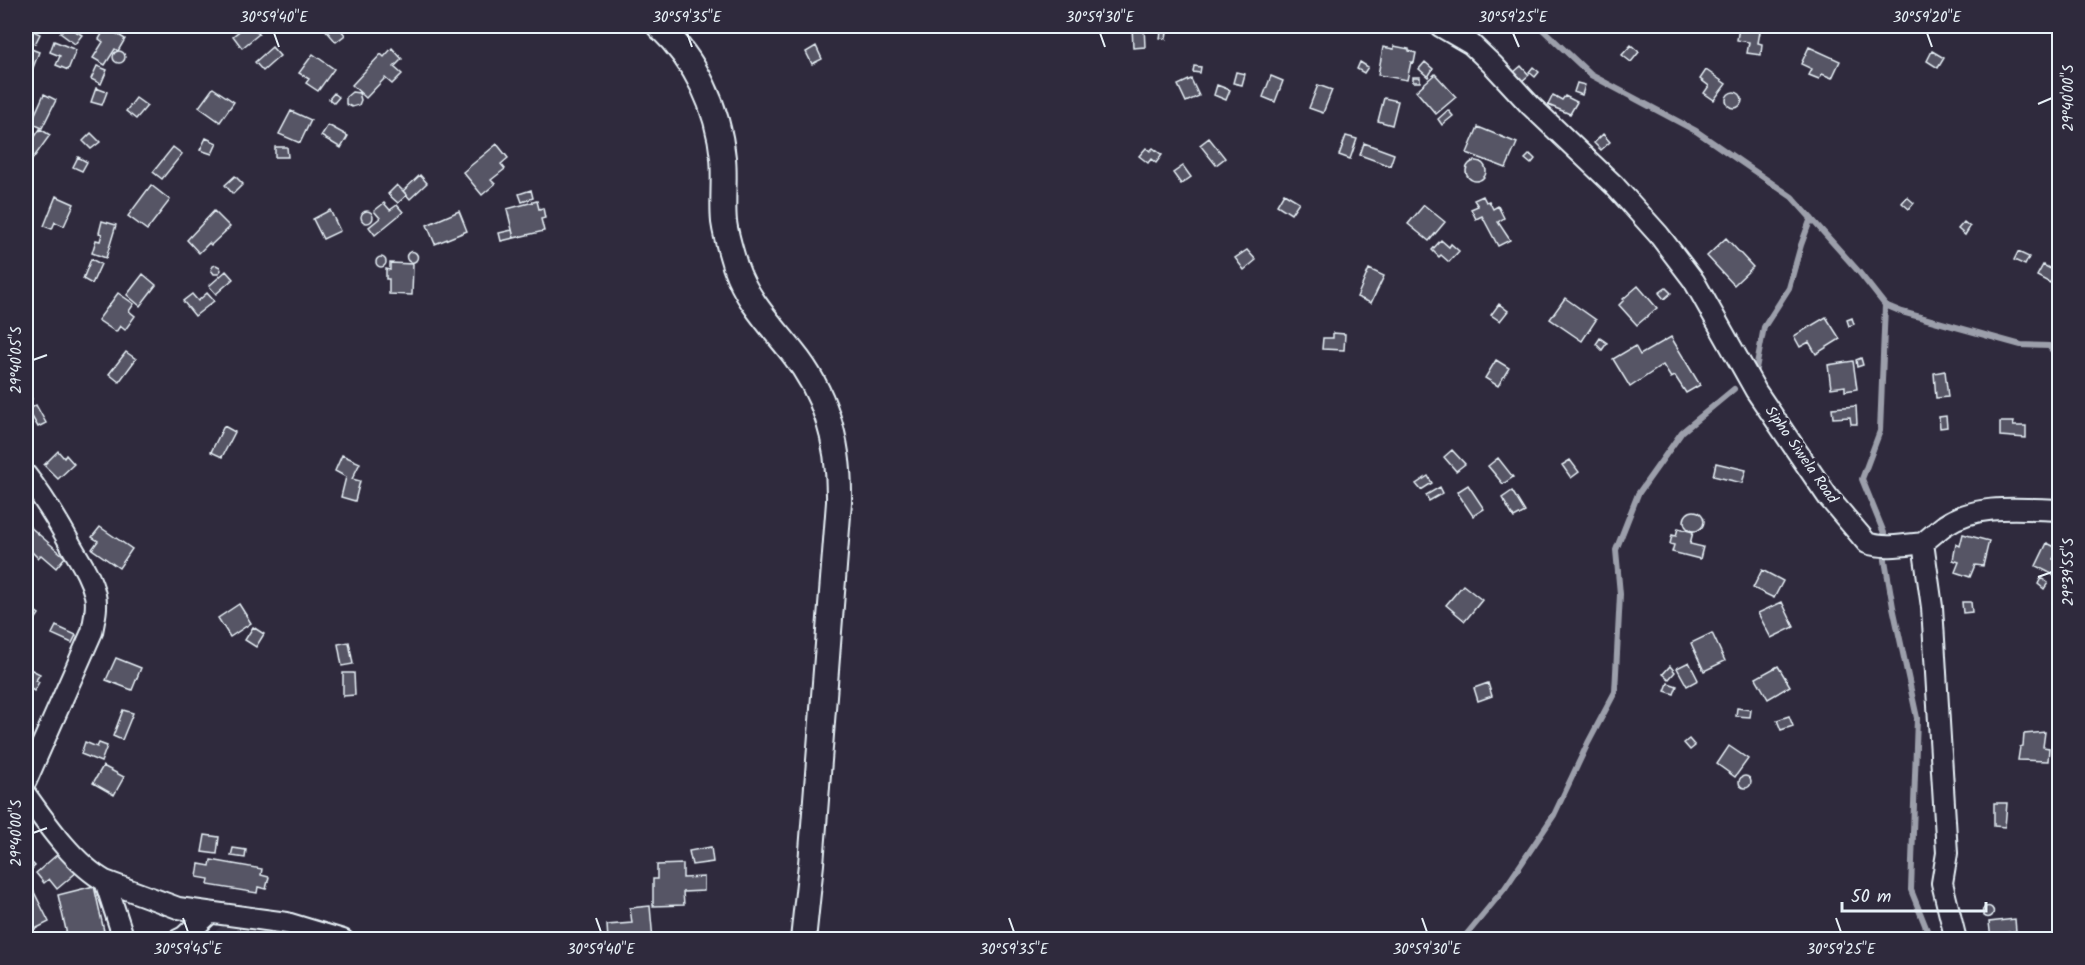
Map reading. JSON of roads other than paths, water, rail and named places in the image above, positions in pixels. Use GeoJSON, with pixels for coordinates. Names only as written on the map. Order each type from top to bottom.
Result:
{"type":"FeatureCollection","features":[{"type":"Feature","properties":{"kind":"street"},"geometry":{"type":"LineString","coordinates":[[659,26],[688,60],[707,93],[713,108],[723,158],[724,222],[736,267],[744,287],[758,309],[816,386],[827,413],[839,470],[839,502],[811,864],[803,939]]}},
{"type":"Feature","properties":{"kind":"street","name":"Sipho Siwela Road"},"geometry":{"type":"LineString","coordinates":[[1440,26],[1471,44],[1530,105],[1614,185],[1659,235],[1694,281],[1756,391],[1828,497],[1867,543],[1894,546],[1923,543]]}},
{"type":"Feature","properties":{"kind":"street"},"geometry":{"type":"LineString","coordinates":[[26,475],[90,578],[96,598],[92,632],[26,781]]}},
{"type":"Feature","properties":{"kind":"street"},"geometry":{"type":"LineString","coordinates":[[1956,939],[1942,882],[1947,853],[1932,607],[1923,543],[1946,524],[1976,511],[2060,510]]}},
{"type":"Feature","properties":{"kind":"street"},"geometry":{"type":"LineString","coordinates":[[26,795],[73,854],[97,877],[105,881],[177,908],[287,923],[343,939]]}},
{"type":"Feature","properties":{"kind":"street"},"geometry":{"type":"LineString","coordinates":[[105,881],[126,936]]}},
{"type":"Feature","properties":{"kind":"street"},"geometry":{"type":"LineString","coordinates":[[178,939],[184,938],[210,913]]}},
{"type":"Feature","properties":{"kind":"waterway"},"geometry":{"type":"LineString","coordinates":[[1539,26],[1591,75],[1696,131],[1792,197],[1859,272],[1885,305],[1902,312],[2021,345],[2049,346],[2060,359]]}},
{"type":"Feature","properties":{"kind":"waterway"},"geometry":{"type":"LineString","coordinates":[[1755,374],[1764,327],[1789,288],[1811,218]]}},
{"type":"Feature","properties":{"kind":"waterway"},"geometry":{"type":"LineString","coordinates":[[1885,305],[1880,431],[1862,479],[1884,533],[1885,560],[1893,607],[1917,718],[1911,890],[1931,940]]}},
{"type":"Feature","properties":{"kind":"waterway"},"geometry":{"type":"LineString","coordinates":[[1462,940],[1505,888],[1554,815],[1615,692],[1620,594],[1616,550],[1638,494],[1682,432],[1734,389]]}}]}
